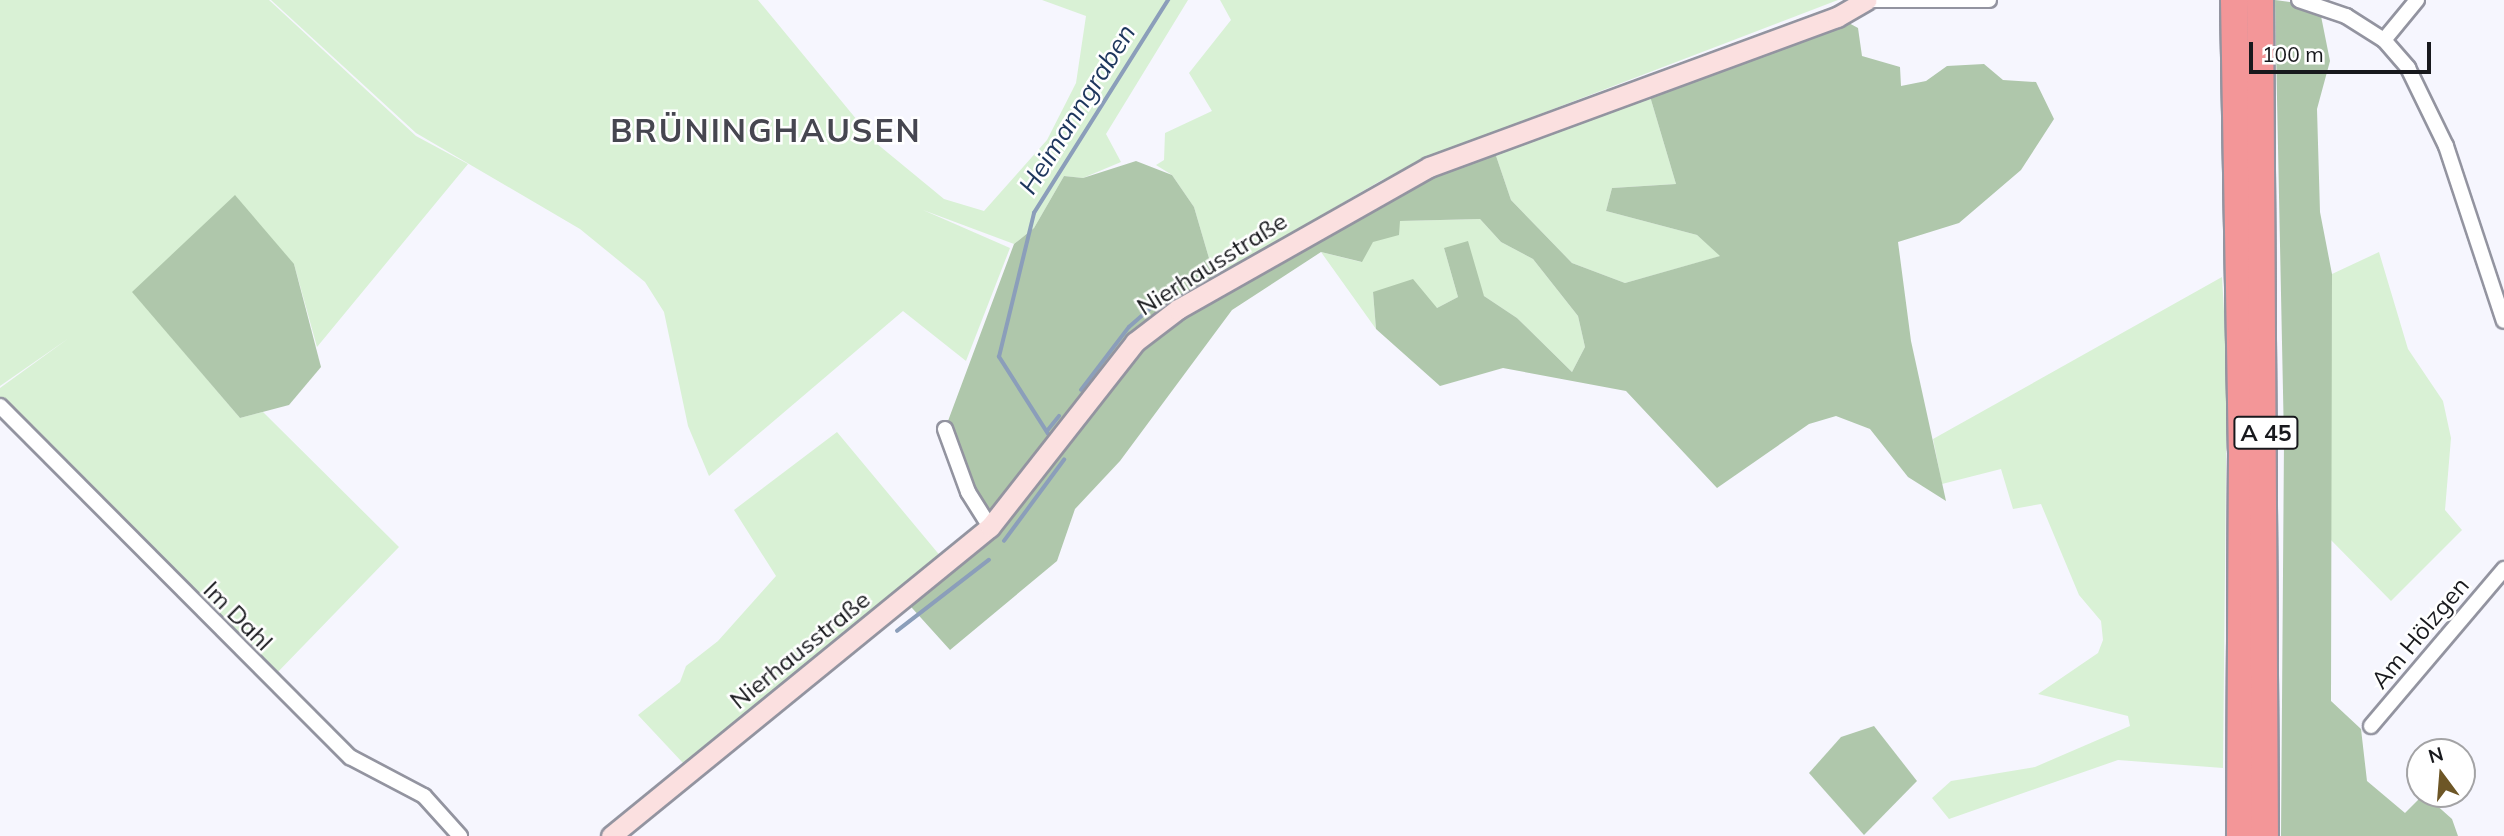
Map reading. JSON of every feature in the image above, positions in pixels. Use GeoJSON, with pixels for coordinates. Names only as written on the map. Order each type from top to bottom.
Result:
{"type":"FeatureCollection","features":[{"type":"Feature","properties":{"kind":"highway","name":"A 45"},"geometry":{"type":"LineString","coordinates":[[2234,0],[2248,30],[2265,836]]}},
{"type":"Feature","properties":{"kind":"highway","name":"A 45"},"geometry":{"type":"LineString","coordinates":[[2240,836],[2248,30],[2260,0]]}},
{"type":"Feature","properties":{"kind":"main road","name":"Nierhausstraße"},"geometry":{"type":"LineString","coordinates":[[611,836],[990,527],[1135,342],[1178,309],[1429,167],[1819,24],[1866,0]]}},
{"type":"Feature","properties":{"kind":"street"},"geometry":{"type":"LineString","coordinates":[[1874,0],[1989,0]]}},
{"type":"Feature","properties":{"kind":"street"},"geometry":{"type":"LineString","coordinates":[[2299,0],[2346,16],[2384,40],[2428,102],[2504,321]]}},
{"type":"Feature","properties":{"kind":"street"},"geometry":{"type":"LineString","coordinates":[[2384,40],[2417,0]]}},
{"type":"Feature","properties":{"kind":"street","name":"Im Dahl"},"geometry":{"type":"LineString","coordinates":[[0,406],[350,757],[424,796],[460,836]]}},
{"type":"Feature","properties":{"kind":"street"},"geometry":{"type":"LineString","coordinates":[[945,429],[968,492],[990,527]]}},
{"type":"Feature","properties":{"kind":"street","name":"Am Hölzgen"},"geometry":{"type":"LineString","coordinates":[[2371,726],[2504,569]]}},
{"type":"Feature","properties":{"kind":"green space"},"geometry":{"type":"Polygon","coordinates":[[[0,0],[269,0],[416,136],[468,164],[317,347],[294,264],[133,292],[240,418],[263,412],[399,547],[273,677],[0,399],[0,388],[69,338],[0,386],[0,0]]]}},
{"type":"Feature","properties":{"kind":"green space"},"geometry":{"type":"Polygon","coordinates":[[[271,0],[758,0],[876,143],[944,199],[984,211],[1047,140],[1076,83],[1086,16],[1042,0],[1188,0],[1106,134],[1121,162],[1083,178],[1064,176],[1034,228],[1014,244],[923,210],[1010,248],[966,361],[903,311],[709,476],[688,426],[664,312],[645,282],[580,229],[416,133],[271,0]]]}},
{"type":"Feature","properties":{"kind":"green space"},"geometry":{"type":"Polygon","coordinates":[[[1220,0],[1838,0],[1457,146],[1380,181],[1226,271],[1211,265],[1194,207],[1172,175],[1156,165],[1164,160],[1165,133],[1212,111],[1189,73],[1231,20],[1220,0]]]}},
{"type":"Feature","properties":{"kind":"green space"},"geometry":{"type":"Polygon","coordinates":[[[2275,0],[2319,6],[2330,61],[2317,109],[2320,212],[2332,274],[2331,701],[2361,729],[2367,781],[2405,813],[2410,808],[2440,808],[2452,819],[2458,836],[2281,836],[2284,441],[2275,0]]]}},
{"type":"Feature","properties":{"kind":"green space"},"geometry":{"type":"Polygon","coordinates":[[[1847,22],[1858,28],[1862,56],[1900,67],[1901,86],[1926,81],[1947,66],[1984,64],[2003,80],[2036,82],[2054,119],[2021,170],[1959,223],[1898,242],[1911,341],[1946,501],[1908,477],[1870,429],[1836,416],[1809,424],[1717,488],[1626,391],[1503,368],[1440,386],[1376,329],[1373,292],[1413,279],[1437,308],[1458,297],[1444,248],[1468,241],[1484,296],[1517,318],[1572,372],[1585,347],[1578,316],[1533,259],[1501,242],[1480,219],[1400,221],[1399,235],[1373,242],[1362,262],[1321,252],[1232,310],[1120,461],[1075,509],[1057,561],[950,650],[903,598],[990,527],[945,429],[1014,244],[1034,228],[1064,176],[1083,178],[1136,161],[1172,175],[1194,207],[1211,265],[1224,287],[1422,176],[1493,147],[1511,200],[1572,263],[1625,283],[1720,256],[1697,235],[1606,211],[1612,188],[1676,184],[1649,93],[1847,22]]]}},
{"type":"Feature","properties":{"kind":"green space"},"geometry":{"type":"Polygon","coordinates":[[[1649,93],[1676,184],[1612,188],[1606,211],[1697,235],[1721,256],[1625,283],[1572,263],[1511,200],[1493,147],[1649,93]]]}},
{"type":"Feature","properties":{"kind":"green space"},"geometry":{"type":"Polygon","coordinates":[[[235,195],[294,264],[321,367],[289,405],[240,418],[132,292],[235,195]]]}},
{"type":"Feature","properties":{"kind":"green space"},"geometry":{"type":"Polygon","coordinates":[[[1480,219],[1501,242],[1533,259],[1578,316],[1585,347],[1572,372],[1517,318],[1484,296],[1444,248],[1458,297],[1437,308],[1373,292],[1376,329],[1321,252],[1361,262],[1373,241],[1400,221],[1480,219]]]}},
{"type":"Feature","properties":{"kind":"green space"},"geometry":{"type":"Polygon","coordinates":[[[2379,252],[2408,349],[2443,401],[2451,438],[2445,510],[2462,530],[2391,601],[2329,538],[2332,274],[2379,252]]]}},
{"type":"Feature","properties":{"kind":"green space"},"geometry":{"type":"Polygon","coordinates":[[[2222,277],[2227,363],[2223,768],[2118,760],[1949,819],[1932,798],[1951,781],[2035,767],[2130,726],[2128,716],[2038,694],[2098,653],[2103,640],[2101,621],[2079,595],[2041,504],[2013,509],[2001,469],[1942,484],[1933,439],[2222,277]]]}},
{"type":"Feature","properties":{"kind":"green space"},"geometry":{"type":"Polygon","coordinates":[[[837,432],[947,564],[697,778],[638,715],[680,682],[686,666],[718,641],[776,576],[734,510],[837,432]]]}},
{"type":"Feature","properties":{"kind":"green space"},"geometry":{"type":"Polygon","coordinates":[[[1874,726],[1917,781],[1864,835],[1809,773],[1841,737],[1874,726]]]}},
{"type":"Feature","properties":{"kind":"waterway","name":"Heimanngraben"},"geometry":{"type":"LineString","coordinates":[[1048,434],[999,357],[1034,213],[1168,0]]}},
{"type":"Feature","properties":{"kind":"waterway"},"geometry":{"type":"LineString","coordinates":[[1081,390],[1129,327],[1169,292]]}},
{"type":"Feature","properties":{"kind":"waterway"},"geometry":{"type":"LineString","coordinates":[[1047,431],[1059,416]]}},
{"type":"Feature","properties":{"kind":"waterway","name":"Heimanngraben"},"geometry":{"type":"LineString","coordinates":[[1004,541],[1064,460]]}},
{"type":"Feature","properties":{"kind":"waterway","name":"Heimanngraben"},"geometry":{"type":"LineString","coordinates":[[897,631],[989,560]]}},
{"type":"Feature","properties":{"kind":"district","name":"BRÜNINGHAUSEN"},"geometry":{"type":"Point","coordinates":[766,130]}}]}
